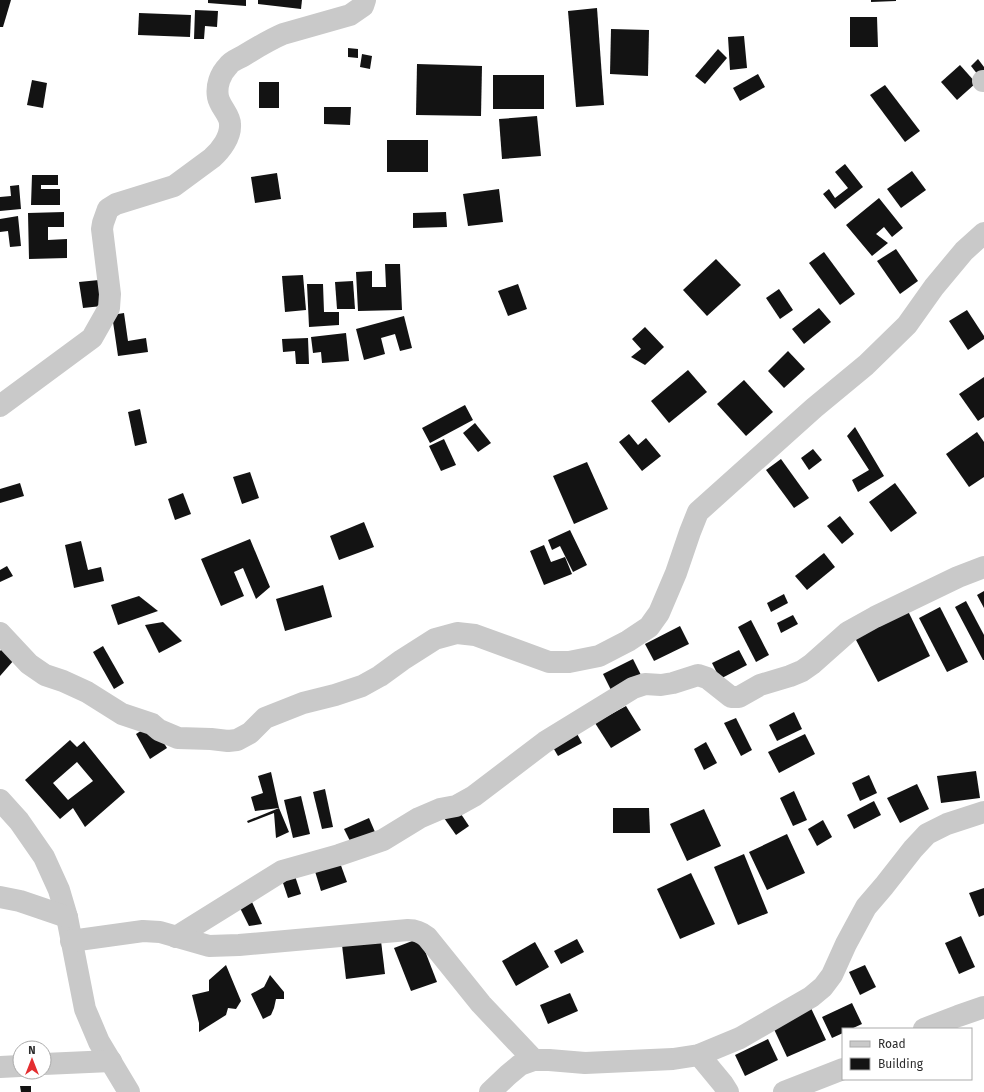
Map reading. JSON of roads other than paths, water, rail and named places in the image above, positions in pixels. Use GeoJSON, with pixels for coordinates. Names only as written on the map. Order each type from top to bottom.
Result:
{"type":"FeatureCollection","features":[{"type":"Feature","properties":{"kind":"street"},"geometry":{"type":"LineString","coordinates":[[0,406],[92,338],[109,308],[110,294],[102,229],[108,209],[116,204],[174,186],[212,158],[227,140],[230,121],[220,104],[217,93],[220,78],[228,64],[273,38],[350,15],[363,6],[365,0]]}},
{"type":"Feature","properties":{"kind":"street"},"geometry":{"type":"LineString","coordinates":[[0,633],[29,664],[45,676],[63,681],[87,692],[122,714],[152,724],[159,730],[178,738],[228,741],[237,740],[250,733],[265,718],[303,703],[362,686],[380,676],[435,639],[457,633],[475,635],[549,662],[569,662],[599,656],[628,641],[649,627],[659,613],[676,573],[698,512],[814,408],[866,365],[906,325],[934,287],[964,251],[984,233]]}},
{"type":"Feature","properties":{"kind":"street"},"geometry":{"type":"LineString","coordinates":[[176,936],[282,871],[339,855],[383,840],[419,818],[440,809],[456,806],[474,796],[545,742],[633,688],[645,684],[661,685],[673,683],[698,676],[707,678],[731,697],[739,697],[760,685],[802,671],[848,632],[874,617],[958,577],[984,567]]}},
{"type":"Feature","properties":{"kind":"street"},"geometry":{"type":"LineString","coordinates":[[0,800],[19,821],[44,857],[59,890],[67,917],[85,1009],[99,1042],[129,1092]]}},
{"type":"Feature","properties":{"kind":"street"},"geometry":{"type":"LineString","coordinates":[[490,1092],[508,1074],[520,1065],[534,1060],[585,1063],[673,1059],[700,1055],[740,1038],[810,997],[823,987],[832,975],[846,944],[866,907],[927,834],[947,824],[984,812]]}},
{"type":"Feature","properties":{"kind":"street"},"geometry":{"type":"LineString","coordinates":[[0,897],[20,901],[67,917]]}},
{"type":"Feature","properties":{"kind":"street"},"geometry":{"type":"LineString","coordinates":[[71,940],[144,931],[160,932],[209,946],[239,945],[416,930],[427,936],[481,1004],[534,1060]]}},
{"type":"Feature","properties":{"kind":"street"},"geometry":{"type":"LineString","coordinates":[[958,1016],[984,995]]}},
{"type":"Feature","properties":{"kind":"street"},"geometry":{"type":"LineString","coordinates":[[927,1028],[984,1007]]}},
{"type":"Feature","properties":{"kind":"street"},"geometry":{"type":"LineString","coordinates":[[700,1055],[728,1092]]}},
{"type":"Feature","properties":{"kind":"street"},"geometry":{"type":"LineString","coordinates":[[52,1064],[111,1061]]}},
{"type":"Feature","properties":{"kind":"street"},"geometry":{"type":"LineString","coordinates":[[0,1067],[12,1066]]}},
{"type":"Feature","properties":{"kind":"street"},"geometry":{"type":"LineString","coordinates":[[784,1092],[842,1069]]}}]}
